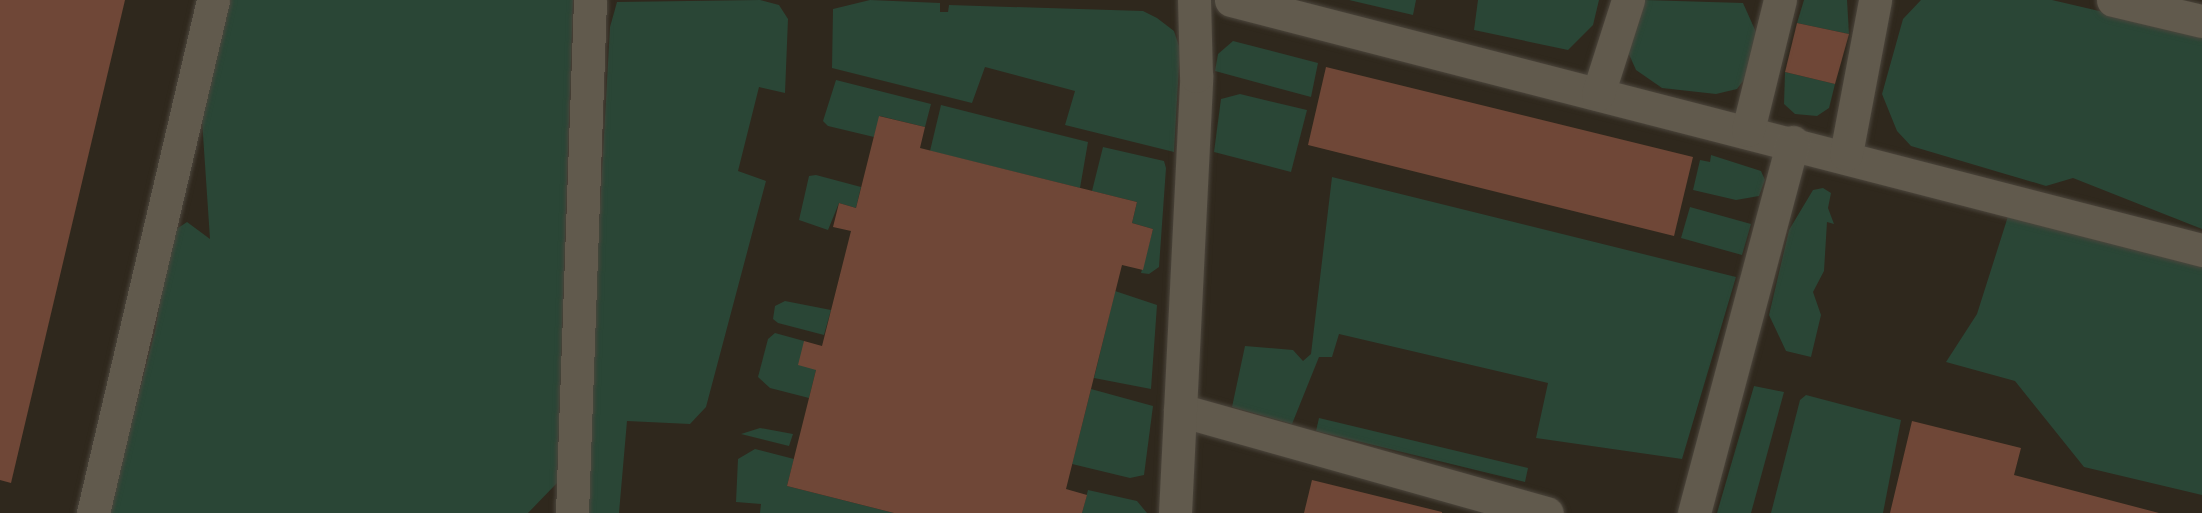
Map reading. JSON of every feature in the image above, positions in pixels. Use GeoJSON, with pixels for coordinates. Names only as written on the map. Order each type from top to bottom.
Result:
{"type":"FeatureCollection","features":[{"type":"Feature","properties":{"kind":"lane"},"geometry":{"type":"LineString","coordinates":[[93,513],[213,0]]}},
{"type":"Feature","properties":{"kind":"lane"},"geometry":{"type":"LineString","coordinates":[[572,513],[590,0]]}},
{"type":"Feature","properties":{"kind":"lane"},"geometry":{"type":"LineString","coordinates":[[1175,513],[1196,76],[1194,0]]}},
{"type":"Feature","properties":{"kind":"lane"},"geometry":{"type":"LineString","coordinates":[[1231,0],[1598,94],[1845,154],[2202,250]]}},
{"type":"Feature","properties":{"kind":"lane"},"geometry":{"type":"LineString","coordinates":[[1598,94],[1628,0]]}},
{"type":"Feature","properties":{"kind":"lane"},"geometry":{"type":"LineString","coordinates":[[1748,130],[1779,0]]}},
{"type":"Feature","properties":{"kind":"lane"},"geometry":{"type":"LineString","coordinates":[[1845,154],[1875,0]]}},
{"type":"Feature","properties":{"kind":"lane"},"geometry":{"type":"LineString","coordinates":[[2113,0],[2202,21]]}},
{"type":"Feature","properties":{"kind":"lane"},"geometry":{"type":"LineString","coordinates":[[1694,513],[1793,142]]}},
{"type":"Feature","properties":{"kind":"lane"},"geometry":{"type":"LineString","coordinates":[[1180,410],[1547,513]]}},
{"type":"Feature","properties":{"kind":"green space"},"geometry":{"type":"Polygon","coordinates":[[[224,0],[573,0],[557,483],[528,513],[108,513],[155,331],[172,232],[187,222],[210,239],[202,120],[224,0]]]}},
{"type":"Feature","properties":{"kind":"green space"},"geometry":{"type":"Polygon","coordinates":[[[760,0],[779,5],[788,19],[785,93],[759,87],[738,171],[766,181],[706,407],[690,424],[627,421],[619,513],[583,513],[610,27],[617,2],[760,0]]]}},
{"type":"Feature","properties":{"kind":"green space"},"geometry":{"type":"Polygon","coordinates":[[[870,0],[940,3],[940,12],[948,12],[949,5],[1143,11],[1157,18],[1174,31],[1180,49],[1174,152],[1065,125],[1075,91],[985,67],[972,103],[832,68],[833,9],[870,0]]]}},
{"type":"Feature","properties":{"kind":"green space"},"geometry":{"type":"Polygon","coordinates":[[[1349,0],[1416,0],[1413,15],[1349,0]]]}},
{"type":"Feature","properties":{"kind":"green space"},"geometry":{"type":"Polygon","coordinates":[[[1478,0],[1599,0],[1593,25],[1568,50],[1474,30],[1478,0]]]}},
{"type":"Feature","properties":{"kind":"green space"},"geometry":{"type":"Polygon","coordinates":[[[1644,0],[1743,3],[1760,41],[1755,65],[1737,89],[1716,94],[1662,88],[1636,70],[1628,52],[1644,0]]]}},
{"type":"Feature","properties":{"kind":"green space"},"geometry":{"type":"Polygon","coordinates":[[[1804,0],[1847,0],[1849,34],[1797,23],[1804,0]]]}},
{"type":"Feature","properties":{"kind":"green space"},"geometry":{"type":"Polygon","coordinates":[[[1921,0],[2052,0],[2202,35],[2202,229],[2073,178],[2046,186],[1911,146],[1897,131],[1882,94],[1903,19],[1921,0]]]}},
{"type":"Feature","properties":{"kind":"green space"},"geometry":{"type":"Polygon","coordinates":[[[1233,41],[1318,63],[1311,97],[1215,71],[1218,54],[1233,41]]]}},
{"type":"Feature","properties":{"kind":"green space"},"geometry":{"type":"Polygon","coordinates":[[[1785,72],[1835,84],[1829,108],[1817,116],[1795,114],[1784,104],[1785,72]]]}},
{"type":"Feature","properties":{"kind":"green space"},"geometry":{"type":"Polygon","coordinates":[[[836,80],[931,104],[925,127],[880,116],[874,137],[828,126],[823,121],[836,80]]]}},
{"type":"Feature","properties":{"kind":"green space"},"geometry":{"type":"Polygon","coordinates":[[[1240,94],[1307,110],[1291,172],[1214,152],[1221,99],[1240,94]]]}},
{"type":"Feature","properties":{"kind":"green space"},"geometry":{"type":"Polygon","coordinates":[[[941,105],[1088,142],[1080,188],[930,151],[941,105]]]}},
{"type":"Feature","properties":{"kind":"green space"},"geometry":{"type":"Polygon","coordinates":[[[1103,147],[1164,161],[1166,168],[1159,267],[1149,274],[1141,273],[1153,229],[1132,223],[1137,202],[1092,191],[1103,147]]]}},
{"type":"Feature","properties":{"kind":"green space"},"geometry":{"type":"Polygon","coordinates":[[[1711,155],[1761,171],[1765,180],[1759,196],[1736,200],[1693,190],[1700,160],[1710,162],[1711,155]]]}},
{"type":"Feature","properties":{"kind":"green space"},"geometry":{"type":"Polygon","coordinates":[[[816,175],[861,187],[856,208],[839,203],[828,230],[799,220],[809,176],[816,175]]]}},
{"type":"Feature","properties":{"kind":"green space"},"geometry":{"type":"Polygon","coordinates":[[[1332,177],[1736,277],[1682,459],[1536,438],[1548,383],[1339,334],[1332,357],[1319,357],[1292,424],[1232,407],[1245,346],[1293,350],[1303,361],[1311,354],[1332,177]]]}},
{"type":"Feature","properties":{"kind":"green space"},"geometry":{"type":"Polygon","coordinates":[[[1823,188],[1831,193],[1828,208],[1834,224],[1827,222],[1824,271],[1813,292],[1821,315],[1811,357],[1786,351],[1769,315],[1789,230],[1813,190],[1823,188]]]}},
{"type":"Feature","properties":{"kind":"green space"},"geometry":{"type":"Polygon","coordinates":[[[1690,207],[1751,224],[1742,255],[1681,238],[1690,207]]]}},
{"type":"Feature","properties":{"kind":"green space"},"geometry":{"type":"Polygon","coordinates":[[[2010,210],[2202,262],[2202,495],[2084,467],[2015,381],[1946,362],[1977,314],[2010,210]]]}},
{"type":"Feature","properties":{"kind":"green space"},"geometry":{"type":"Polygon","coordinates":[[[1115,291],[1157,305],[1151,389],[1094,378],[1115,291]]]}},
{"type":"Feature","properties":{"kind":"green space"},"geometry":{"type":"Polygon","coordinates":[[[785,301],[831,310],[824,335],[778,323],[773,319],[775,306],[785,301]]]}},
{"type":"Feature","properties":{"kind":"green space"},"geometry":{"type":"Polygon","coordinates":[[[775,333],[804,341],[816,370],[809,398],[770,388],[758,377],[768,339],[775,333]]]}},
{"type":"Feature","properties":{"kind":"green space"},"geometry":{"type":"Polygon","coordinates":[[[1754,386],[1784,392],[1751,513],[1717,513],[1754,386]]]}},
{"type":"Feature","properties":{"kind":"green space"},"geometry":{"type":"Polygon","coordinates":[[[1091,389],[1153,406],[1144,475],[1130,478],[1072,464],[1091,389]]]}},
{"type":"Feature","properties":{"kind":"green space"},"geometry":{"type":"Polygon","coordinates":[[[1806,395],[1901,420],[1883,513],[1771,513],[1800,400],[1806,395]]]}},
{"type":"Feature","properties":{"kind":"green space"},"geometry":{"type":"Polygon","coordinates":[[[1319,418],[1528,468],[1525,482],[1316,431],[1319,418]]]}},
{"type":"Feature","properties":{"kind":"green space"},"geometry":{"type":"Polygon","coordinates":[[[760,428],[793,434],[789,446],[741,434],[760,428]]]}},
{"type":"Feature","properties":{"kind":"green space"},"geometry":{"type":"Polygon","coordinates":[[[755,449],[794,459],[787,486],[894,513],[760,513],[761,504],[736,502],[738,459],[755,449]]]}},
{"type":"Feature","properties":{"kind":"green space"},"geometry":{"type":"Polygon","coordinates":[[[1088,490],[1137,501],[1147,513],[1082,513],[1088,490]]]}},
{"type":"Feature","properties":{"kind":"building"},"geometry":{"type":"Polygon","coordinates":[[[0,0],[125,0],[11,483],[0,480],[0,0]]]}},
{"type":"Feature","properties":{"kind":"building"},"geometry":{"type":"Polygon","coordinates":[[[1797,23],[1849,34],[1835,84],[1785,72],[1797,23]]]}},
{"type":"Feature","properties":{"kind":"building"},"geometry":{"type":"Polygon","coordinates":[[[1326,67],[1693,157],[1674,236],[1308,145],[1326,67]]]}},
{"type":"Feature","properties":{"kind":"building"},"geometry":{"type":"Polygon","coordinates":[[[879,116],[925,127],[920,148],[1137,202],[1132,223],[1153,229],[1143,270],[1122,265],[1066,489],[1087,495],[1082,513],[894,513],[787,486],[816,370],[798,365],[804,341],[822,346],[851,231],[833,227],[839,203],[856,208],[879,116]]]}},
{"type":"Feature","properties":{"kind":"building"},"geometry":{"type":"Polygon","coordinates":[[[1912,421],[2021,448],[2014,475],[2159,513],[1890,513],[1912,421]]]}},
{"type":"Feature","properties":{"kind":"building"},"geometry":{"type":"Polygon","coordinates":[[[1312,480],[1442,512],[1442,513],[1304,513],[1312,480]]]}}]}
